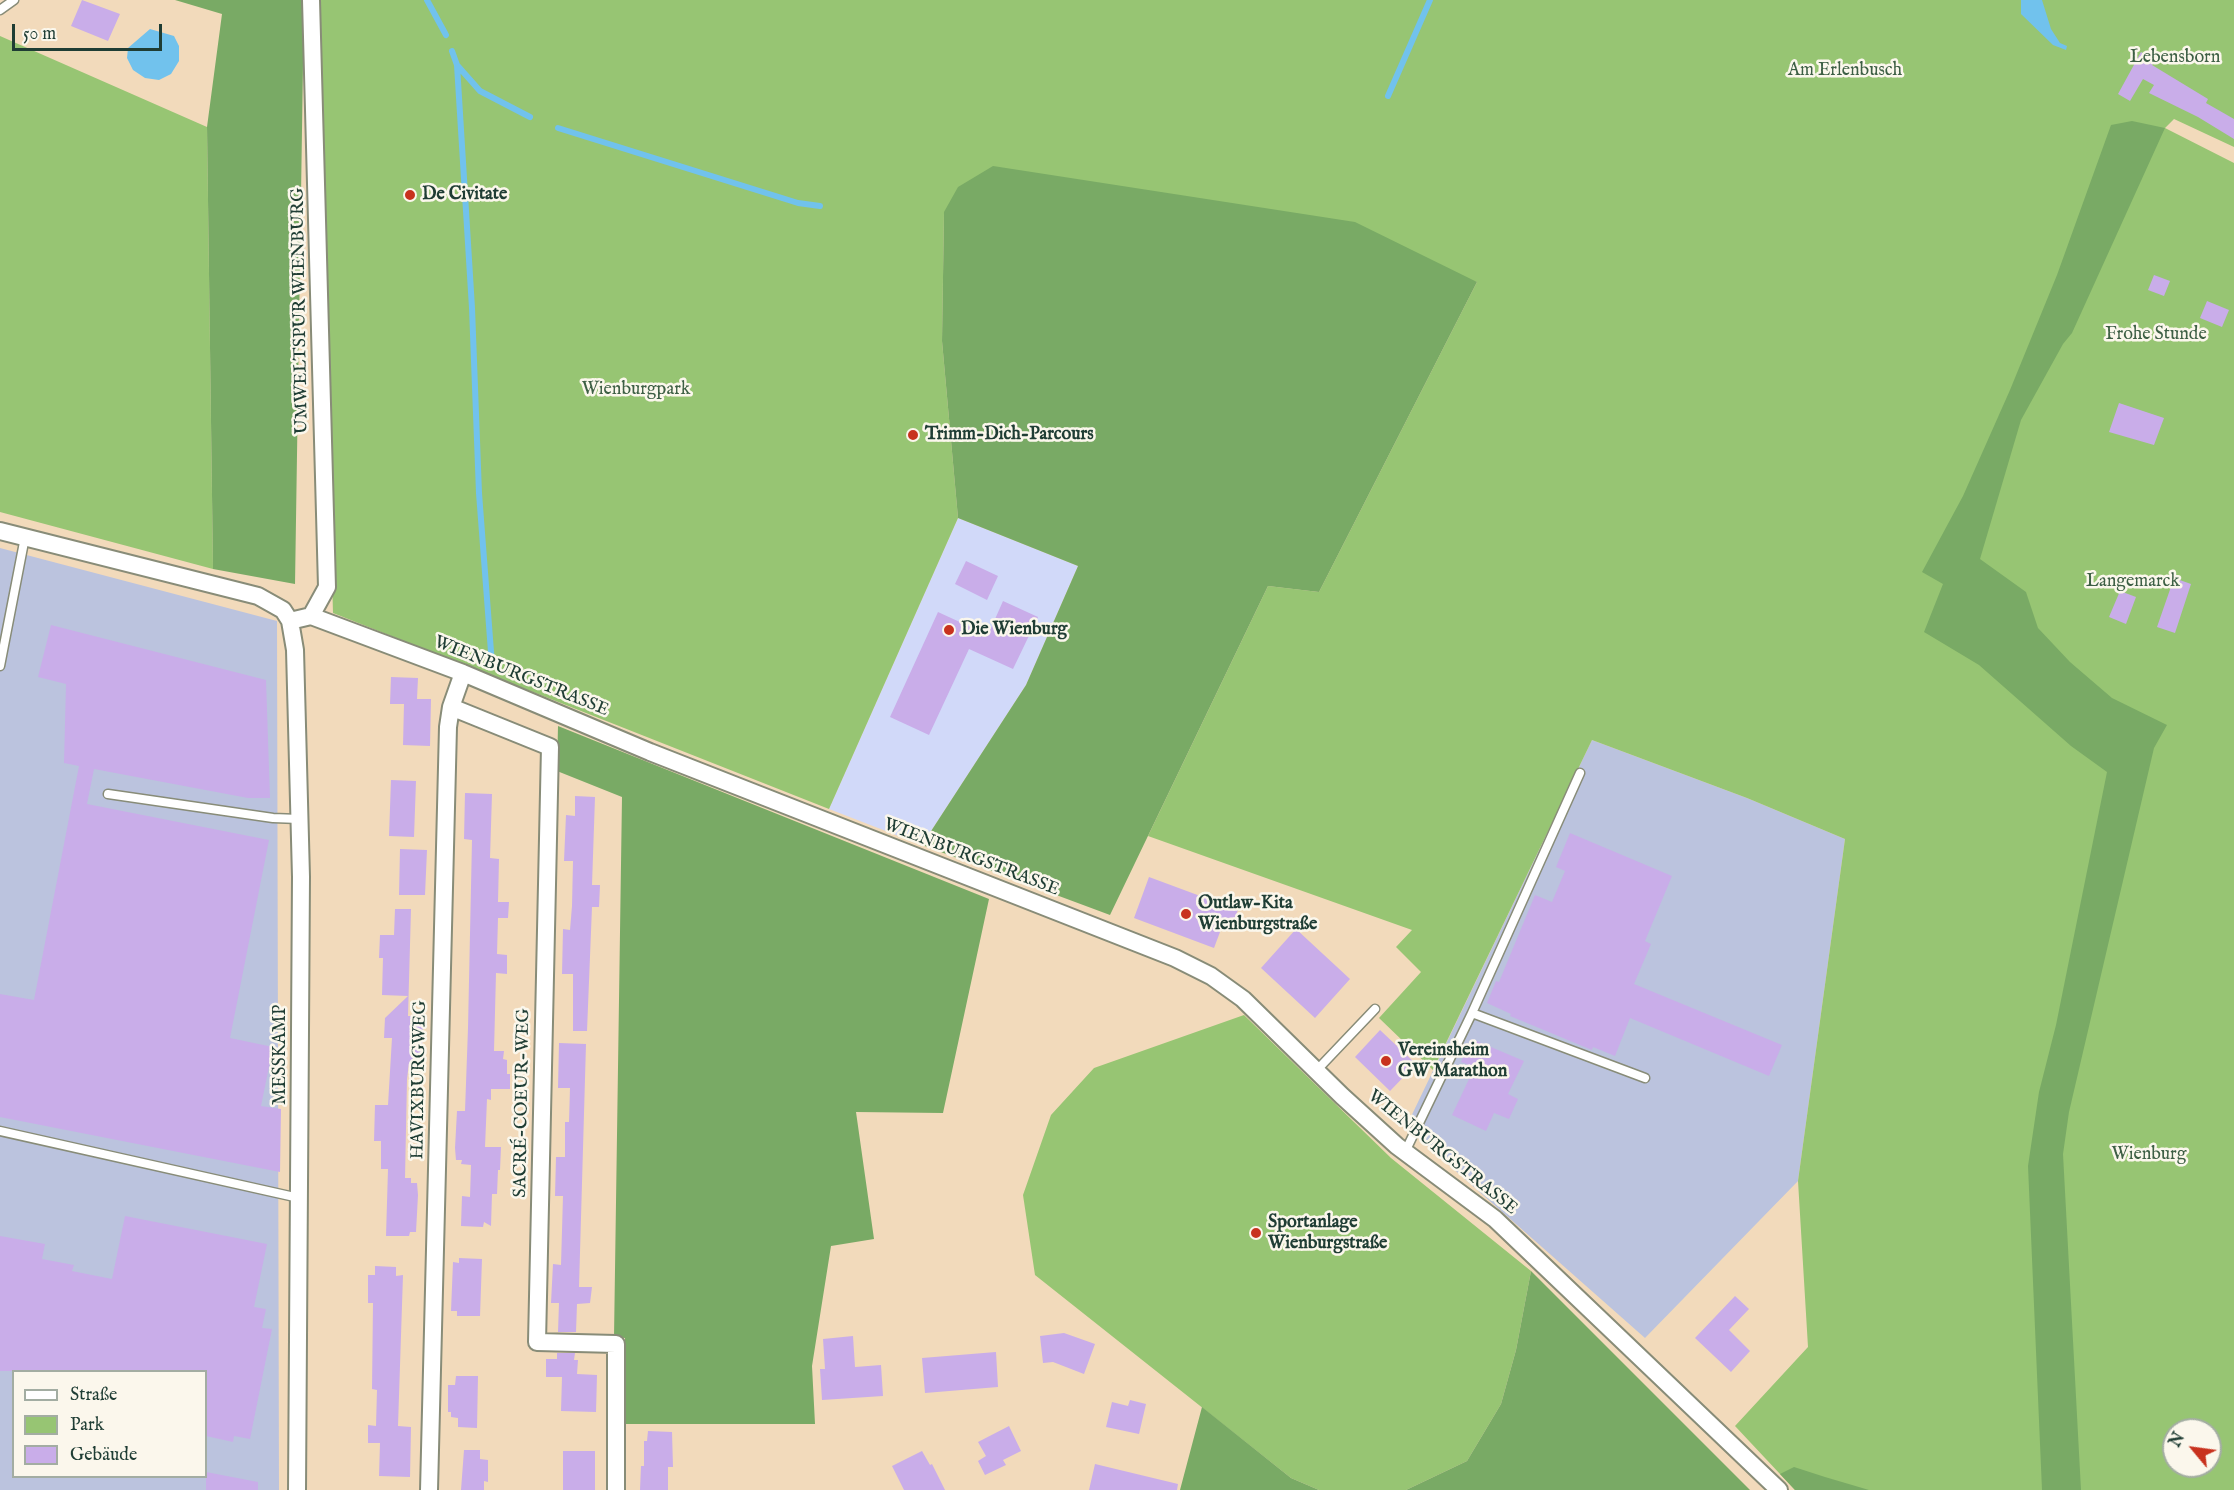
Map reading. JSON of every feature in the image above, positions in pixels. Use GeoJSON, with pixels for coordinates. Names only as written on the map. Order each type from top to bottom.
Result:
{"type":"FeatureCollection","features":[{"type":"Feature","properties":{"kind":"street","name":"UMWELTSPUR WIENBURG"},"geometry":{"type":"LineString","coordinates":[[311,0],[327,587],[311,616]]}},
{"type":"Feature","properties":{"kind":"street"},"geometry":{"type":"LineString","coordinates":[[0,531],[258,596],[283,610],[290,621],[311,616]]}},
{"type":"Feature","properties":{"kind":"street","name":"WIENBURGSTRASSE"},"geometry":{"type":"LineString","coordinates":[[311,616],[463,674],[650,752],[1174,958],[1211,976],[1243,999],[1316,1071],[1405,1152],[1494,1219],[1779,1490]]}},
{"type":"Feature","properties":{"kind":"street","name":"MESSKAMP"},"geometry":{"type":"LineString","coordinates":[[290,621],[295,650],[300,819],[297,1490]]}},
{"type":"Feature","properties":{"kind":"street","name":"HAVIXBURGWEG"},"geometry":{"type":"LineString","coordinates":[[429,1490],[448,727],[451,707],[463,674]]}},
{"type":"Feature","properties":{"kind":"street","name":"SACRÉ-COEUR-WEG"},"geometry":{"type":"LineString","coordinates":[[451,707],[550,747],[537,1342],[616,1344],[616,1490]]}},
{"type":"Feature","properties":{"kind":"lane"},"geometry":{"type":"LineString","coordinates":[[0,10],[14,0]]}},
{"type":"Feature","properties":{"kind":"lane"},"geometry":{"type":"LineString","coordinates":[[0,666],[25,537]]}},
{"type":"Feature","properties":{"kind":"lane"},"geometry":{"type":"LineString","coordinates":[[1405,1152],[1472,1013],[1580,773]]}},
{"type":"Feature","properties":{"kind":"lane"},"geometry":{"type":"LineString","coordinates":[[108,794],[273,818],[300,819]]}},
{"type":"Feature","properties":{"kind":"lane"},"geometry":{"type":"LineString","coordinates":[[1316,1071],[1375,1010]]}},
{"type":"Feature","properties":{"kind":"lane"},"geometry":{"type":"LineString","coordinates":[[1472,1013],[1645,1078]]}},
{"type":"Feature","properties":{"kind":"lane"},"geometry":{"type":"LineString","coordinates":[[0,1131],[299,1198]]}},
{"type":"Feature","properties":{"kind":"shaded area"},"geometry":{"type":"Polygon","coordinates":[[[958,518],[1078,566],[1026,685],[922,845],[829,809],[958,518]]]}},
{"type":"Feature","properties":{"kind":"shaded area"},"geometry":{"type":"Polygon","coordinates":[[[0,548],[277,621],[279,1490],[0,1490],[0,548]]]}},
{"type":"Feature","properties":{"kind":"shaded area"},"geometry":{"type":"Polygon","coordinates":[[[1592,740],[1747,798],[1845,839],[1798,1181],[1645,1338],[1406,1127],[1592,740]]]}},
{"type":"Feature","properties":{"kind":"green space"},"geometry":{"type":"Polygon","coordinates":[[[175,0],[304,0],[295,584],[213,569],[207,127],[222,14],[175,0]]]}},
{"type":"Feature","properties":{"kind":"green space","name":"Wienburgpark"},"geometry":{"type":"Polygon","coordinates":[[[316,0],[2234,0],[2234,147],[2174,119],[2165,128],[2234,163],[2234,1490],[1795,1490],[1735,1426],[1808,1347],[1798,1181],[1845,839],[1747,798],[1592,740],[1433,1070],[1379,1018],[1421,972],[1396,947],[1412,930],[1148,836],[1268,586],[1319,592],[1477,282],[944,212],[942,341],[958,518],[829,809],[333,613],[316,0]]]}},
{"type":"Feature","properties":{"kind":"green space"},"geometry":{"type":"Polygon","coordinates":[[[0,36],[207,127],[213,569],[0,512],[0,36]]]}},
{"type":"Feature","properties":{"kind":"green space"},"geometry":{"type":"Polygon","coordinates":[[[2132,121],[2165,128],[2072,333],[2063,344],[2021,420],[1980,559],[2026,592],[2038,628],[2070,662],[2112,698],[2167,725],[2154,748],[2069,1112],[2063,1154],[2081,1490],[2042,1490],[2028,1166],[2039,1092],[2056,1025],[2107,772],[2071,746],[1979,665],[1924,632],[1943,584],[1922,572],[1963,496],[2010,390],[2057,275],[2111,125],[2132,121]]]}},
{"type":"Feature","properties":{"kind":"green space"},"geometry":{"type":"Polygon","coordinates":[[[993,166],[1355,222],[1477,282],[1319,592],[1268,586],[1110,915],[922,845],[1026,685],[1078,566],[958,518],[942,341],[944,212],[958,187],[993,166]]]}},
{"type":"Feature","properties":{"kind":"green space"},"geometry":{"type":"Polygon","coordinates":[[[558,726],[989,899],[943,1113],[856,1112],[874,1239],[831,1246],[812,1366],[815,1424],[624,1424],[625,1338],[614,1337],[622,797],[557,771],[558,726]]]}},
{"type":"Feature","properties":{"kind":"green space","name":"Sportanlage Wienburgstraße"},"geometry":{"type":"Polygon","coordinates":[[[1244,1015],[1391,1158],[1531,1271],[1516,1350],[1501,1404],[1467,1461],[1406,1490],[1319,1490],[1291,1478],[1035,1275],[1023,1195],[1051,1115],[1094,1068],[1244,1015]]]}},
{"type":"Feature","properties":{"kind":"green space"},"geometry":{"type":"Polygon","coordinates":[[[1531,1271],[1750,1490],[1406,1490],[1467,1461],[1501,1404],[1516,1350],[1531,1271]]]}},
{"type":"Feature","properties":{"kind":"green space"},"geometry":{"type":"Polygon","coordinates":[[[1202,1407],[1291,1478],[1319,1490],[1180,1490],[1202,1407]]]}},
{"type":"Feature","properties":{"kind":"green space"},"geometry":{"type":"Polygon","coordinates":[[[1794,1467],[1869,1490],[1795,1490],[1780,1474],[1794,1467]]]}},
{"type":"Feature","properties":{"kind":"water"},"geometry":{"type":"Polygon","coordinates":[[[2021,0],[2042,0],[2051,29],[2060,43],[2067,46],[2066,50],[2053,45],[2021,14],[2021,0]]]}},
{"type":"Feature","properties":{"kind":"water"},"geometry":{"type":"Polygon","coordinates":[[[150,29],[174,36],[179,46],[179,61],[171,74],[159,80],[145,78],[133,70],[127,58],[128,48],[150,29]]]}},
{"type":"Feature","properties":{"kind":"building"},"geometry":{"type":"Polygon","coordinates":[[[82,0],[120,14],[108,41],[71,26],[82,0]]]}},
{"type":"Feature","properties":{"kind":"building"},"geometry":{"type":"Polygon","coordinates":[[[2141,52],[2155,60],[2152,65],[2208,99],[2206,103],[2234,119],[2234,139],[2198,117],[2149,93],[2154,85],[2143,79],[2130,101],[2118,94],[2141,52]]]}},
{"type":"Feature","properties":{"kind":"building"},"geometry":{"type":"Polygon","coordinates":[[[2154,275],[2170,281],[2164,296],[2148,290],[2154,275]]]}},
{"type":"Feature","properties":{"kind":"building"},"geometry":{"type":"Polygon","coordinates":[[[2207,301],[2229,310],[2222,327],[2200,318],[2207,301]]]}},
{"type":"Feature","properties":{"kind":"building"},"geometry":{"type":"Polygon","coordinates":[[[2119,403],[2164,418],[2154,445],[2109,432],[2119,403]]]}},
{"type":"Feature","properties":{"kind":"building"},"geometry":{"type":"Polygon","coordinates":[[[966,561],[998,576],[987,600],[955,584],[966,561]]]}},
{"type":"Feature","properties":{"kind":"building"},"geometry":{"type":"Polygon","coordinates":[[[2174,578],[2191,584],[2175,633],[2157,627],[2174,578]]]}},
{"type":"Feature","properties":{"kind":"building"},"geometry":{"type":"Polygon","coordinates":[[[2120,591],[2136,597],[2126,624],[2109,617],[2120,591]]]}},
{"type":"Feature","properties":{"kind":"building"},"geometry":{"type":"Polygon","coordinates":[[[1003,601],[1038,617],[1013,669],[969,649],[929,735],[890,717],[938,612],[988,635],[1003,601]]]}},
{"type":"Feature","properties":{"kind":"building"},"geometry":{"type":"Polygon","coordinates":[[[51,625],[266,680],[270,798],[248,798],[94,769],[87,804],[269,840],[230,1038],[273,1047],[261,1106],[281,1109],[280,1172],[0,1117],[0,994],[34,1000],[79,766],[64,763],[66,684],[38,677],[51,625]]]}},
{"type":"Feature","properties":{"kind":"building"},"geometry":{"type":"Polygon","coordinates":[[[391,677],[418,678],[417,699],[431,699],[430,746],[403,745],[404,704],[390,704],[391,677]]]}},
{"type":"Feature","properties":{"kind":"building"},"geometry":{"type":"Polygon","coordinates":[[[391,780],[416,781],[414,837],[389,836],[391,780]]]}},
{"type":"Feature","properties":{"kind":"building"},"geometry":{"type":"Polygon","coordinates":[[[465,793],[492,794],[490,858],[499,859],[498,902],[509,902],[508,918],[498,918],[497,954],[507,955],[507,974],[496,973],[494,1051],[504,1051],[503,1059],[507,1060],[507,1074],[510,1074],[510,1089],[491,1089],[491,1100],[487,1099],[485,1147],[501,1147],[497,1194],[492,1194],[491,1226],[484,1222],[483,1227],[461,1226],[462,1196],[470,1197],[471,1165],[461,1164],[462,1160],[456,1160],[455,1148],[457,1111],[465,1111],[468,1028],[472,840],[464,839],[465,793]]]}},
{"type":"Feature","properties":{"kind":"building"},"geometry":{"type":"Polygon","coordinates":[[[575,796],[595,797],[592,885],[600,885],[599,907],[592,907],[587,1031],[573,1031],[573,974],[562,974],[563,929],[570,930],[572,906],[573,861],[564,861],[566,815],[575,816],[575,796]]]}},
{"type":"Feature","properties":{"kind":"building"},"geometry":{"type":"Polygon","coordinates":[[[1570,833],[1672,876],[1645,941],[1651,944],[1634,984],[1782,1045],[1769,1076],[1630,1018],[1615,1056],[1593,1047],[1592,1050],[1510,1016],[1511,1014],[1487,1003],[1496,981],[1499,982],[1535,895],[1552,902],[1565,871],[1556,867],[1570,833]]]}},
{"type":"Feature","properties":{"kind":"building"},"geometry":{"type":"Polygon","coordinates":[[[400,849],[427,850],[425,895],[399,895],[400,849]]]}},
{"type":"Feature","properties":{"kind":"building","name":"Outlaw-Kita Wienburgstraße"},"geometry":{"type":"Polygon","coordinates":[[[1149,877],[1238,910],[1231,927],[1223,924],[1214,948],[1134,918],[1149,877]]]}},
{"type":"Feature","properties":{"kind":"building"},"geometry":{"type":"Polygon","coordinates":[[[395,909],[411,909],[408,1016],[422,1016],[423,1031],[421,1063],[409,1063],[407,1079],[405,1178],[411,1178],[411,1183],[417,1183],[418,1195],[416,1232],[410,1232],[409,1236],[386,1236],[388,1169],[381,1169],[381,1141],[374,1141],[375,1105],[388,1105],[392,1038],[384,1038],[385,1018],[408,996],[382,995],[383,958],[379,958],[380,935],[394,935],[395,909]]]}},
{"type":"Feature","properties":{"kind":"building"},"geometry":{"type":"Polygon","coordinates":[[[1296,929],[1350,979],[1315,1018],[1261,968],[1296,929]]]}},
{"type":"Feature","properties":{"kind":"building","name":"Vereinsheim GW Marathon"},"geometry":{"type":"Polygon","coordinates":[[[1380,1030],[1416,1064],[1390,1091],[1355,1057],[1380,1030]]]}},
{"type":"Feature","properties":{"kind":"building"},"geometry":{"type":"Polygon","coordinates":[[[1472,1039],[1524,1061],[1508,1094],[1518,1099],[1509,1119],[1494,1113],[1486,1131],[1452,1115],[1470,1077],[1467,1064],[1461,1062],[1472,1039]]]}},
{"type":"Feature","properties":{"kind":"building"},"geometry":{"type":"Polygon","coordinates":[[[559,1043],[586,1044],[579,1287],[592,1287],[590,1303],[577,1304],[576,1332],[558,1332],[559,1303],[551,1303],[553,1264],[561,1265],[563,1196],[555,1196],[556,1157],[565,1157],[565,1122],[569,1122],[570,1088],[558,1088],[559,1043]]]}},
{"type":"Feature","properties":{"kind":"building"},"geometry":{"type":"Polygon","coordinates":[[[125,1216],[267,1244],[254,1307],[266,1309],[262,1328],[272,1329],[250,1439],[234,1436],[233,1442],[207,1436],[207,1370],[0,1371],[0,1236],[45,1244],[42,1259],[74,1265],[72,1271],[112,1279],[125,1216]]]}},
{"type":"Feature","properties":{"kind":"building"},"geometry":{"type":"Polygon","coordinates":[[[459,1258],[482,1259],[480,1316],[457,1316],[457,1311],[451,1311],[453,1262],[459,1263],[459,1258]]]}},
{"type":"Feature","properties":{"kind":"building"},"geometry":{"type":"Polygon","coordinates":[[[375,1266],[396,1267],[396,1276],[403,1275],[398,1426],[411,1427],[410,1477],[379,1476],[380,1443],[368,1443],[368,1425],[376,1426],[377,1390],[372,1389],[373,1303],[368,1303],[368,1275],[375,1275],[375,1266]]]}},
{"type":"Feature","properties":{"kind":"building"},"geometry":{"type":"Polygon","coordinates":[[[1735,1296],[1749,1309],[1729,1330],[1750,1351],[1731,1372],[1695,1338],[1735,1296]]]}},
{"type":"Feature","properties":{"kind":"building"},"geometry":{"type":"Polygon","coordinates":[[[1064,1333],[1095,1344],[1084,1374],[1053,1362],[1043,1363],[1040,1336],[1064,1333]]]}},
{"type":"Feature","properties":{"kind":"building"},"geometry":{"type":"Polygon","coordinates":[[[853,1336],[855,1367],[881,1365],[883,1396],[822,1400],[820,1369],[825,1369],[823,1339],[853,1336]]]}},
{"type":"Feature","properties":{"kind":"building"},"geometry":{"type":"Polygon","coordinates":[[[996,1352],[998,1387],[925,1393],[922,1358],[996,1352]]]}},
{"type":"Feature","properties":{"kind":"building"},"geometry":{"type":"Polygon","coordinates":[[[557,1353],[575,1353],[574,1360],[578,1360],[577,1374],[597,1375],[596,1412],[561,1411],[562,1377],[546,1377],[546,1359],[557,1359],[557,1353]]]}},
{"type":"Feature","properties":{"kind":"building"},"geometry":{"type":"Polygon","coordinates":[[[456,1376],[478,1376],[477,1428],[458,1427],[458,1418],[451,1417],[451,1412],[448,1412],[448,1385],[455,1385],[456,1376]]]}},
{"type":"Feature","properties":{"kind":"building"},"geometry":{"type":"Polygon","coordinates":[[[1130,1400],[1146,1404],[1139,1434],[1106,1427],[1112,1402],[1128,1406],[1130,1400]]]}},
{"type":"Feature","properties":{"kind":"building"},"geometry":{"type":"Polygon","coordinates":[[[1009,1426],[1021,1451],[1003,1460],[1006,1465],[985,1475],[978,1461],[986,1456],[978,1442],[1009,1426]]]}},
{"type":"Feature","properties":{"kind":"building"},"geometry":{"type":"Polygon","coordinates":[[[648,1431],[672,1432],[673,1467],[668,1467],[668,1490],[640,1490],[641,1466],[644,1466],[644,1441],[647,1441],[648,1431]]]}},
{"type":"Feature","properties":{"kind":"building"},"geometry":{"type":"Polygon","coordinates":[[[464,1450],[480,1450],[480,1459],[488,1460],[488,1482],[484,1481],[484,1490],[461,1490],[464,1450]]]}},
{"type":"Feature","properties":{"kind":"building"},"geometry":{"type":"Polygon","coordinates":[[[563,1451],[595,1451],[595,1490],[563,1490],[563,1451]]]}},
{"type":"Feature","properties":{"kind":"building"},"geometry":{"type":"Polygon","coordinates":[[[922,1451],[930,1465],[932,1464],[945,1490],[904,1490],[892,1466],[922,1451]]]}},
{"type":"Feature","properties":{"kind":"building"},"geometry":{"type":"Polygon","coordinates":[[[1095,1464],[1178,1484],[1177,1490],[1089,1490],[1095,1464]]]}},
{"type":"Feature","properties":{"kind":"building"},"geometry":{"type":"Polygon","coordinates":[[[207,1472],[258,1482],[258,1490],[206,1490],[207,1472]]]}},
{"type":"Feature","properties":{"kind":"waterway"},"geometry":{"type":"LineString","coordinates":[[427,0],[446,35]]}},
{"type":"Feature","properties":{"kind":"waterway"},"geometry":{"type":"LineString","coordinates":[[1388,96],[1430,0]]}},
{"type":"Feature","properties":{"kind":"waterway"},"geometry":{"type":"LineString","coordinates":[[452,51],[457,65],[472,308],[479,493],[492,665]]}},
{"type":"Feature","properties":{"kind":"waterway"},"geometry":{"type":"LineString","coordinates":[[457,65],[480,91],[530,117]]}},
{"type":"Feature","properties":{"kind":"waterway"},"geometry":{"type":"LineString","coordinates":[[558,128],[798,203],[820,206]]}},
{"type":"Feature","properties":{"kind":"place","name":"De Civitate"},"geometry":{"type":"Point","coordinates":[410,195]}},
{"type":"Feature","properties":{"kind":"place","name":"Trimm-Dich-Parcours"},"geometry":{"type":"Point","coordinates":[913,435]}},
{"type":"Feature","properties":{"kind":"place","name":"Die Wienburg"},"geometry":{"type":"Point","coordinates":[949,630]}},
{"type":"Feature","properties":{"kind":"place","name":"Outlaw-Kita Wienburgstraße"},"geometry":{"type":"Point","coordinates":[1186,914]}},
{"type":"Feature","properties":{"kind":"place","name":"Vereinsheim GW Marathon"},"geometry":{"type":"Point","coordinates":[1386,1061]}},
{"type":"Feature","properties":{"kind":"place","name":"Sportanlage Wienburgstraße"},"geometry":{"type":"Point","coordinates":[1256,1233]}},
{"type":"Feature","properties":{"kind":"park label","name":"Lebensborn"},"geometry":{"type":"Point","coordinates":[2175,58]}},
{"type":"Feature","properties":{"kind":"park label","name":"Am Erlenbusch"},"geometry":{"type":"Point","coordinates":[1845,71]}},
{"type":"Feature","properties":{"kind":"park label","name":"Frohe Stunde"},"geometry":{"type":"Point","coordinates":[2156,335]}},
{"type":"Feature","properties":{"kind":"park label","name":"Langemarck"},"geometry":{"type":"Point","coordinates":[2133,582]}},
{"type":"Feature","properties":{"kind":"park label","name":"Wienburg"},"geometry":{"type":"Point","coordinates":[2149,1155]}}]}
